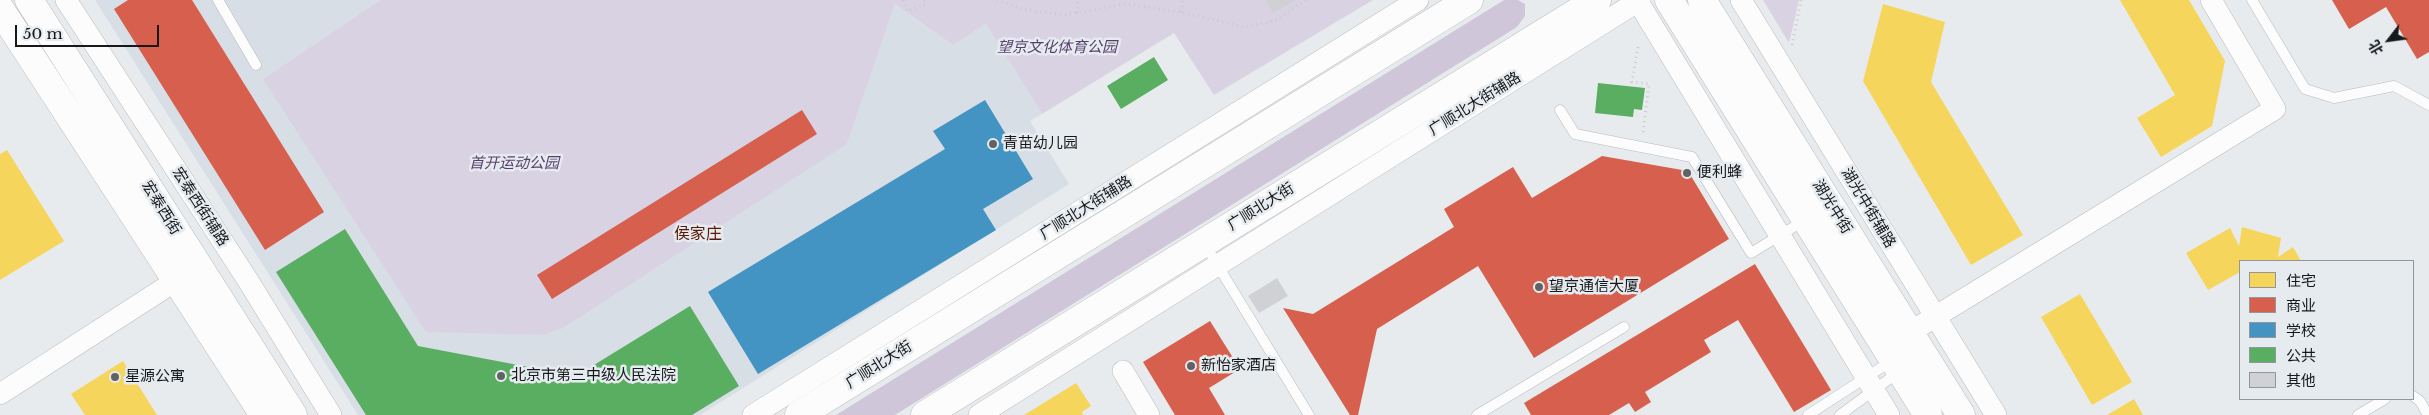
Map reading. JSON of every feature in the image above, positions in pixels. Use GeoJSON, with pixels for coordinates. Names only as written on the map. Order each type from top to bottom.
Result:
{"type":"FeatureCollection","features":[{"type":"Feature","properties":{"kind":"main road","name":"宏泰西街"},"geometry":{"type":"LineString","coordinates":[[29,0],[293,415]]}},
{"type":"Feature","properties":{"kind":"main road","name":"广顺北大街"},"geometry":{"type":"LineString","coordinates":[[798,415],[1469,0]]}},
{"type":"Feature","properties":{"kind":"main road","name":"广顺北大街"},"geometry":{"type":"LineString","coordinates":[[925,415],[1203,242],[1560,11],[1597,0]]}},
{"type":"Feature","properties":{"kind":"main road","name":"湖光中街"},"geometry":{"type":"LineString","coordinates":[[1669,0],[1928,415]]}},
{"type":"Feature","properties":{"kind":"main road","name":"湖光中街"},"geometry":{"type":"LineString","coordinates":[[1702,0],[1961,415]]}},
{"type":"Feature","properties":{"kind":"main road","name":"宏泰西街"},"geometry":{"type":"LineString","coordinates":[[0,10],[264,415]]}},
{"type":"Feature","properties":{"kind":"street","name":"宏泰西街辅路"},"geometry":{"type":"LineString","coordinates":[[66,0],[247,279],[331,415]]}},
{"type":"Feature","properties":{"kind":"street","name":"广顺北大街辅路"},"geometry":{"type":"LineString","coordinates":[[753,415],[1418,0]]}},
{"type":"Feature","properties":{"kind":"street","name":"广顺北大街辅路"},"geometry":{"type":"LineString","coordinates":[[979,415],[1639,0]]}},
{"type":"Feature","properties":{"kind":"street"},"geometry":{"type":"LineString","coordinates":[[1639,0],[1889,415]]}},
{"type":"Feature","properties":{"kind":"street","name":"湖光中街辅路"},"geometry":{"type":"LineString","coordinates":[[1741,0],[1996,415]]}},
{"type":"Feature","properties":{"kind":"street"},"geometry":{"type":"LineString","coordinates":[[1894,359],[1910,331],[2275,109],[2211,0]]}},
{"type":"Feature","properties":{"kind":"street"},"geometry":{"type":"LineString","coordinates":[[0,394],[177,280]]}},
{"type":"Feature","properties":{"kind":"street"},"geometry":{"type":"LineString","coordinates":[[1123,371],[1149,415]]}},
{"type":"Feature","properties":{"kind":"lane"},"geometry":{"type":"LineString","coordinates":[[218,0],[256,65]]}},
{"type":"Feature","properties":{"kind":"lane"},"geometry":{"type":"LineString","coordinates":[[2252,0],[2304,89],[2334,98],[2394,86],[2429,105]]}},
{"type":"Feature","properties":{"kind":"lane"},"geometry":{"type":"LineString","coordinates":[[1560,110],[1575,134],[1692,157],[1751,253],[1806,220]]}},
{"type":"Feature","properties":{"kind":"lane"},"geometry":{"type":"LineString","coordinates":[[1203,242],[1309,415]]}},
{"type":"Feature","properties":{"kind":"lane"},"geometry":{"type":"LineString","coordinates":[[1477,415],[1624,327]]}},
{"type":"Feature","properties":{"kind":"lane"},"geometry":{"type":"LineString","coordinates":[[1840,415],[1894,359]]}},
{"type":"Feature","properties":{"kind":"lane"},"geometry":{"type":"LineString","coordinates":[[1808,415],[1871,384]]}},
{"type":"Feature","properties":{"kind":"lane"},"geometry":{"type":"LineString","coordinates":[[2414,397],[2420,401],[2428,415]]}},
{"type":"Feature","properties":{"kind":"lane"},"geometry":{"type":"LineString","coordinates":[[2358,415],[2383,400]]}},
{"type":"Feature","properties":{"kind":"path"},"geometry":{"type":"LineString","coordinates":[[902,0],[907,11],[926,4],[924,0]]}},
{"type":"Feature","properties":{"kind":"path"},"geometry":{"type":"LineString","coordinates":[[997,0],[1026,10],[1064,15],[1125,4],[1181,12],[1243,27],[1275,21],[1306,0]]}},
{"type":"Feature","properties":{"kind":"path"},"geometry":{"type":"LineString","coordinates":[[1077,13],[1078,0]]}},
{"type":"Feature","properties":{"kind":"path"},"geometry":{"type":"LineString","coordinates":[[1181,12],[1183,0]]}},
{"type":"Feature","properties":{"kind":"path"},"geometry":{"type":"LineString","coordinates":[[1791,48],[1801,0]]}},
{"type":"Feature","properties":{"kind":"path"},"geometry":{"type":"LineString","coordinates":[[1638,47],[1632,82],[1649,84],[1641,147]]}},
{"type":"Feature","properties":{"kind":"shaded area","name":"北京市第三中级人民法院"},"geometry":{"type":"Polygon","coordinates":[[[95,0],[380,0],[263,79],[847,144],[895,4],[953,45],[986,24],[1042,114],[1030,121],[1069,184],[700,415],[358,415],[95,0]]]}},
{"type":"Feature","properties":{"kind":"shaded area"},"geometry":{"type":"Polygon","coordinates":[[[1504,0],[1518,0],[1525,4],[1525,16],[1517,27],[895,415],[836,415],[1504,0]]]}},
{"type":"Feature","properties":{"kind":"green space","name":"首开运动公园"},"geometry":{"type":"Polygon","coordinates":[[[380,0],[1373,0],[1214,95],[1174,33],[1042,114],[986,24],[953,45],[895,4],[847,144],[563,328],[543,335],[426,332],[263,79],[380,0]]]}},
{"type":"Feature","properties":{"kind":"green space"},"geometry":{"type":"Polygon","coordinates":[[[1763,0],[1799,0],[1789,43],[1763,0]]]}},
{"type":"Feature","properties":{"kind":"building: 住宅"},"geometry":{"type":"Polygon","coordinates":[[[2120,0],[2189,0],[2225,61],[2212,126],[2161,157],[2137,118],[2175,95],[2120,0]]]}},
{"type":"Feature","properties":{"kind":"building: 住宅"},"geometry":{"type":"Polygon","coordinates":[[[1883,4],[1945,22],[1931,82],[2023,235],[1971,265],[1863,81],[1883,4]]]}},
{"type":"Feature","properties":{"kind":"building: 住宅"},"geometry":{"type":"Polygon","coordinates":[[[7,150],[64,241],[0,280],[0,154],[7,150]]]}},
{"type":"Feature","properties":{"kind":"building: 住宅"},"geometry":{"type":"Polygon","coordinates":[[[2242,227],[2281,238],[2278,257],[2293,247],[2300,260],[2239,260],[2239,273],[2208,290],[2186,253],[2230,228],[2239,246],[2242,227]]]}},
{"type":"Feature","properties":{"kind":"building: 住宅"},"geometry":{"type":"Polygon","coordinates":[[[2080,294],[2132,382],[2092,405],[2041,317],[2080,294]]]}},
{"type":"Feature","properties":{"kind":"building: 住宅","name":"星源公寓"},"geometry":{"type":"Polygon","coordinates":[[[123,361],[157,415],[85,415],[71,394],[123,361]]]}},
{"type":"Feature","properties":{"kind":"building: 住宅"},"geometry":{"type":"Polygon","coordinates":[[[1076,383],[1091,406],[1082,412],[1083,415],[1024,415],[1076,383]]]}},
{"type":"Feature","properties":{"kind":"building: 住宅"},"geometry":{"type":"Polygon","coordinates":[[[2134,399],[2143,415],[2107,415],[2134,399]]]}},
{"type":"Feature","properties":{"kind":"building: 商业"},"geometry":{"type":"Polygon","coordinates":[[[128,0],[192,0],[324,212],[265,250],[114,9],[128,0]]]}},
{"type":"Feature","properties":{"kind":"building: 商业"},"geometry":{"type":"Polygon","coordinates":[[[2332,0],[2429,0],[2429,52],[2417,59],[2386,7],[2349,29],[2332,0]]]}},
{"type":"Feature","properties":{"kind":"building: 商业"},"geometry":{"type":"Polygon","coordinates":[[[802,110],[817,134],[552,299],[537,275],[802,110]]]}},
{"type":"Feature","properties":{"kind":"building: 商业"},"geometry":{"type":"Polygon","coordinates":[[[1602,156],[1688,171],[1729,239],[1534,358],[1478,266],[1377,329],[1358,415],[1350,415],[1283,308],[1313,314],[1454,227],[1444,209],[1513,167],[1532,198],[1602,156]]]}},
{"type":"Feature","properties":{"kind":"building: 商业"},"geometry":{"type":"Polygon","coordinates":[[[1755,264],[1831,390],[1794,412],[1738,320],[1704,340],[1711,352],[1645,392],[1651,402],[1635,412],[1629,403],[1609,415],[1531,415],[1524,403],[1755,264]]]}},
{"type":"Feature","properties":{"kind":"building: 商业","name":"新怡家酒店"},"geometry":{"type":"Polygon","coordinates":[[[1210,321],[1240,369],[1209,388],[1225,415],[1175,415],[1143,362],[1210,321]]]}},
{"type":"Feature","properties":{"kind":"building: 学校"},"geometry":{"type":"Polygon","coordinates":[[[985,100],[1033,179],[983,209],[996,230],[758,374],[708,292],[945,149],[933,131],[985,100]]]}},
{"type":"Feature","properties":{"kind":"building: 公共"},"geometry":{"type":"Polygon","coordinates":[[[1154,57],[1168,80],[1121,109],[1107,86],[1154,57]]]}},
{"type":"Feature","properties":{"kind":"building: 公共"},"geometry":{"type":"Polygon","coordinates":[[[1598,83],[1645,88],[1642,110],[1634,109],[1633,117],[1595,113],[1598,83]]]}},
{"type":"Feature","properties":{"kind":"building: 公共"},"geometry":{"type":"Polygon","coordinates":[[[345,229],[418,346],[576,376],[690,306],[739,386],[692,415],[366,415],[276,272],[345,229]]]}},
{"type":"Feature","properties":{"kind":"building: 其他"},"geometry":{"type":"Polygon","coordinates":[[[1266,0],[1296,0],[1273,13],[1266,0]]]}},
{"type":"Feature","properties":{"kind":"building: 其他"},"geometry":{"type":"Polygon","coordinates":[[[1277,278],[1288,296],[1259,313],[1248,296],[1277,278]]]}},
{"type":"Feature","properties":{"kind":"place","name":"青苗幼儿园"},"geometry":{"type":"Point","coordinates":[993,144]}},
{"type":"Feature","properties":{"kind":"place","name":"便利蜂"},"geometry":{"type":"Point","coordinates":[1687,173]}},
{"type":"Feature","properties":{"kind":"place","name":"望京通信大厦"},"geometry":{"type":"Point","coordinates":[1539,287]}},
{"type":"Feature","properties":{"kind":"place","name":"新怡家酒店"},"geometry":{"type":"Point","coordinates":[1191,366]}},
{"type":"Feature","properties":{"kind":"place","name":"北京市第三中级人民法院"},"geometry":{"type":"Point","coordinates":[501,376]}},
{"type":"Feature","properties":{"kind":"place","name":"星源公寓"},"geometry":{"type":"Point","coordinates":[115,377]}},
{"type":"Feature","properties":{"kind":"district","name":"侯家庄"},"geometry":{"type":"Point","coordinates":[698,234]}},
{"type":"Feature","properties":{"kind":"park label","name":"望京文化体育公园"},"geometry":{"type":"Point","coordinates":[1057,48]}}]}
